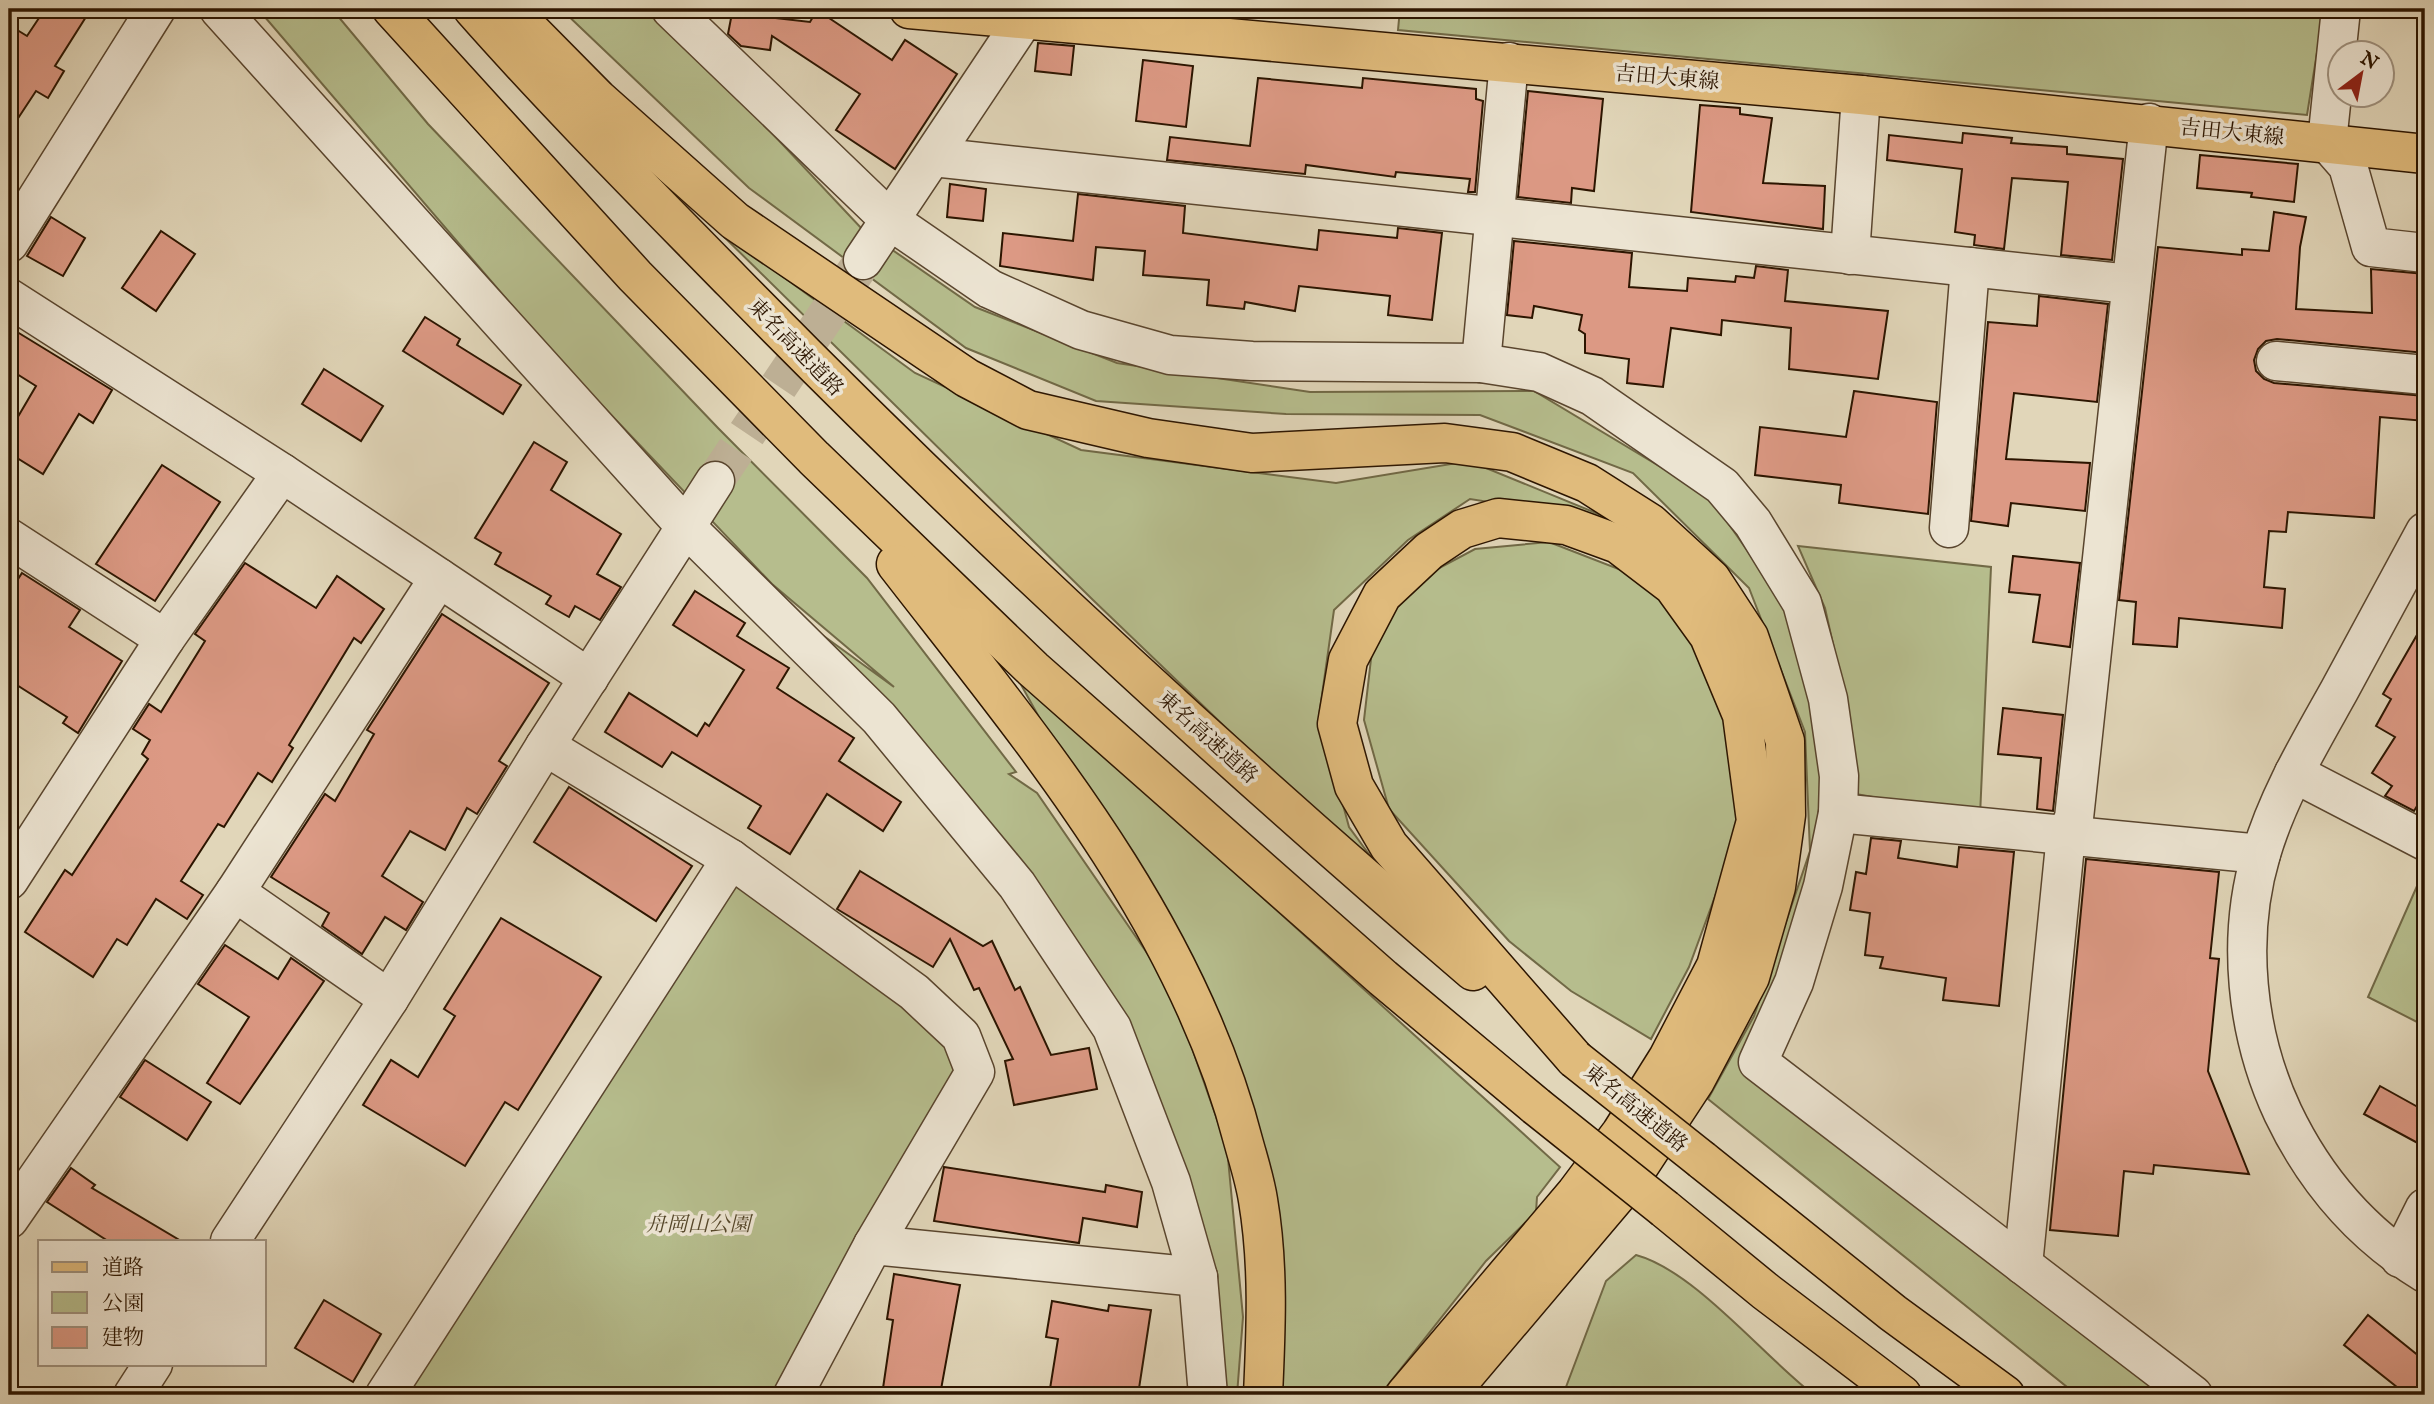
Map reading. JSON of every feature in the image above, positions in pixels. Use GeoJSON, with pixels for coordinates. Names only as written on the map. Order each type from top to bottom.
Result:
{"type":"FeatureCollection","features":[{"type":"Feature","properties":{"kind":"main road"},"geometry":{"type":"LineString","coordinates":[[392,9],[635,276],[814,458],[1033,669],[1383,978],[1536,1106],[1765,1291],[1902,1395]]}},
{"type":"Feature","properties":{"kind":"main road","name":"東名高速道路"},"geometry":{"type":"LineString","coordinates":[[473,9],[546,92],[870,422],[1133,669],[1342,859],[1575,1059],[1894,1313],[2005,1395]]}},
{"type":"Feature","properties":{"kind":"main road"},"geometry":{"type":"LineString","coordinates":[[509,9],[598,99],[736,221],[967,378],[1028,410],[1148,438],[1252,453],[1445,443],[1512,452],[1587,482],[1650,523],[1711,579],[1749,637],[1784,741],[1786,815],[1776,887],[1750,977],[1696,1081],[1630,1180],[1448,1395]]}},
{"type":"Feature","properties":{"kind":"main road","name":"吉田大東線"},"geometry":{"type":"LineString","coordinates":[[909,9],[1861,95],[2149,123],[2425,154]]}},
{"type":"Feature","properties":{"kind":"main road"},"geometry":{"type":"LineString","coordinates":[[814,458],[1071,793],[1153,921],[1197,1007],[1232,1097],[1258,1199],[1268,1297],[1263,1395]]}},
{"type":"Feature","properties":{"kind":"main road"},"geometry":{"type":"LineString","coordinates":[[1405,1395],[1576,1194],[1621,1133],[1668,1058],[1716,966],[1756,821],[1742,715],[1709,636],[1674,586],[1618,544],[1566,525],[1498,518],[1462,529],[1429,551],[1382,595],[1348,660],[1337,724],[1354,786],[1390,846],[1575,1059]]}},
{"type":"Feature","properties":{"kind":"street"},"geometry":{"type":"LineString","coordinates":[[9,243],[156,9]]}},
{"type":"Feature","properties":{"kind":"street"},"geometry":{"type":"LineString","coordinates":[[219,9],[686,527],[879,718],[1024,896],[1112,1028],[1171,1182],[1198,1277],[1208,1395]]}},
{"type":"Feature","properties":{"kind":"street"},"geometry":{"type":"LineString","coordinates":[[671,9],[891,221],[990,289],[1081,330],[1170,355],[1252,361],[1481,363],[1539,372],[1592,396],[1722,486],[1753,523],[1802,603],[1828,699],[1839,776],[1838,813],[1823,886],[1794,982],[1758,1062],[2193,1395]]}},
{"type":"Feature","properties":{"kind":"street"},"geometry":{"type":"LineString","coordinates":[[2341,9],[2327,142],[2348,166],[2371,247],[2425,253]]}},
{"type":"Feature","properties":{"kind":"street"},"geometry":{"type":"LineString","coordinates":[[863,260],[1024,19]]}},
{"type":"Feature","properties":{"kind":"street"},"geometry":{"type":"LineString","coordinates":[[1481,363],[1509,62]]}},
{"type":"Feature","properties":{"kind":"street"},"geometry":{"type":"LineString","coordinates":[[1850,254],[1861,95]]}},
{"type":"Feature","properties":{"kind":"street"},"geometry":{"type":"LineString","coordinates":[[2023,1265],[2066,835],[2074,818],[2149,123]]}},
{"type":"Feature","properties":{"kind":"street"},"geometry":{"type":"LineString","coordinates":[[933,157],[2130,284]]}},
{"type":"Feature","properties":{"kind":"street"},"geometry":{"type":"LineString","coordinates":[[1949,528],[1970,267]]}},
{"type":"Feature","properties":{"kind":"street"},"geometry":{"type":"LineString","coordinates":[[9,298],[282,473],[589,678]]}},
{"type":"Feature","properties":{"kind":"street"},"geometry":{"type":"LineString","coordinates":[[2276,361],[2425,375]]}},
{"type":"Feature","properties":{"kind":"street"},"geometry":{"type":"LineString","coordinates":[[9,880],[165,639],[282,473]]}},
{"type":"Feature","properties":{"kind":"street"},"geometry":{"type":"LineString","coordinates":[[231,1240],[389,999],[545,746],[715,481]]}},
{"type":"Feature","properties":{"kind":"street"},"geometry":{"type":"LineString","coordinates":[[2425,532],[2294,773],[2261,853],[2253,887],[2248,955],[2254,1032],[2264,1067],[2294,1135],[2320,1177],[2357,1223],[2413,1265],[2425,1208]]}},
{"type":"Feature","properties":{"kind":"street"},"geometry":{"type":"LineString","coordinates":[[14,553],[165,639]]}},
{"type":"Feature","properties":{"kind":"street"},"geometry":{"type":"LineString","coordinates":[[9,1219],[235,892],[439,578]]}},
{"type":"Feature","properties":{"kind":"street"},"geometry":{"type":"LineString","coordinates":[[545,746],[731,859],[914,992],[961,1035],[975,1072],[873,1245],[793,1395]]}},
{"type":"Feature","properties":{"kind":"street"},"geometry":{"type":"LineString","coordinates":[[2294,773],[2425,841]]}},
{"type":"Feature","properties":{"kind":"street"},"geometry":{"type":"LineString","coordinates":[[1838,813],[2261,853]]}},
{"type":"Feature","properties":{"kind":"street"},"geometry":{"type":"LineString","coordinates":[[385,1395],[731,859]]}},
{"type":"Feature","properties":{"kind":"street"},"geometry":{"type":"LineString","coordinates":[[235,892],[389,999]]}},
{"type":"Feature","properties":{"kind":"street"},"geometry":{"type":"LineString","coordinates":[[873,1245],[1198,1277]]}},
{"type":"Feature","properties":{"kind":"street"},"geometry":{"type":"LineString","coordinates":[[133,1395],[152,1366]]}},
{"type":"Feature","properties":{"kind":"green space"},"geometry":{"type":"Polygon","coordinates":[[[258,9],[332,9],[428,124],[718,428],[867,578],[1016,772],[1009,774],[1037,793],[1171,988],[1227,1148],[1243,1317],[1237,1395],[1205,1395],[1213,1335],[1069,963],[770,597],[894,687],[772,584],[557,358],[258,9]]]}},
{"type":"Feature","properties":{"kind":"green space"},"geometry":{"type":"Polygon","coordinates":[[[561,9],[665,9],[738,97],[862,229],[975,307],[1117,363],[1310,392],[1534,391],[1709,496],[1792,614],[1826,727],[1825,850],[1746,1076],[2166,1395],[2077,1395],[1708,1099],[1754,1016],[1810,851],[1805,732],[1749,588],[1633,473],[1480,415],[1286,414],[1096,401],[966,348],[749,188],[561,9]]]}},
{"type":"Feature","properties":{"kind":"green space"},"geometry":{"type":"Polygon","coordinates":[[[1400,9],[2324,9],[2307,115],[1398,30],[1400,9]]]}},
{"type":"Feature","properties":{"kind":"green space"},"geometry":{"type":"Polygon","coordinates":[[[711,224],[915,373],[1081,450],[1336,483],[1469,461],[1618,522],[1470,499],[1408,540],[1334,610],[1319,716],[1349,827],[1396,891],[1093,600],[711,224]]]}},
{"type":"Feature","properties":{"kind":"green space"},"geometry":{"type":"Polygon","coordinates":[[[1549,542],[1647,580],[1710,667],[1738,770],[1738,834],[1689,967],[1651,1039],[1571,991],[1509,941],[1389,809],[1364,720],[1374,633],[1426,575],[1475,549],[1549,542]]]}},
{"type":"Feature","properties":{"kind":"green space"},"geometry":{"type":"Polygon","coordinates":[[[1798,546],[1991,567],[1980,816],[1856,794],[1849,716],[1825,608],[1798,546]]]}},
{"type":"Feature","properties":{"kind":"green space"},"geometry":{"type":"Polygon","coordinates":[[[1019,681],[1060,714],[1560,1167],[1537,1197],[1536,1212],[1486,1261],[1380,1395],[1278,1395],[1256,1123],[1162,939],[1019,681]]]}},
{"type":"Feature","properties":{"kind":"green space","name":"舟岡山公園"},"geometry":{"type":"Polygon","coordinates":[[[731,859],[914,992],[975,1072],[800,1395],[400,1395],[731,859]]]}},
{"type":"Feature","properties":{"kind":"green space"},"geometry":{"type":"Polygon","coordinates":[[[2425,868],[2425,1026],[2368,997],[2425,868]]]}},
{"type":"Feature","properties":{"kind":"green space"},"geometry":{"type":"Polygon","coordinates":[[[1636,1255],[1682,1278],[1705,1296],[1814,1395],[1563,1395],[1606,1281],[1636,1255]]]}},
{"type":"Feature","properties":{"kind":"building"},"geometry":{"type":"Polygon","coordinates":[[[45,9],[91,9],[55,66],[64,71],[48,98],[36,91],[9,132],[9,25],[27,36],[45,9]]]}},
{"type":"Feature","properties":{"kind":"building"},"geometry":{"type":"Polygon","coordinates":[[[817,10],[892,60],[905,40],[957,74],[895,169],[836,130],[860,94],[772,36],[770,50],[741,46],[728,34],[732,13],[810,22],[817,10]]]}},
{"type":"Feature","properties":{"kind":"building"},"geometry":{"type":"Polygon","coordinates":[[[1038,43],[1074,46],[1071,75],[1035,71],[1038,43]]]}},
{"type":"Feature","properties":{"kind":"building"},"geometry":{"type":"Polygon","coordinates":[[[1143,60],[1193,66],[1186,127],[1136,121],[1143,60]]]}},
{"type":"Feature","properties":{"kind":"building"},"geometry":{"type":"Polygon","coordinates":[[[1258,78],[1362,88],[1363,78],[1476,89],[1476,99],[1483,101],[1475,192],[1468,192],[1470,179],[1396,172],[1395,177],[1306,165],[1305,174],[1167,160],[1170,137],[1250,146],[1258,78]]]}},
{"type":"Feature","properties":{"kind":"building"},"geometry":{"type":"Polygon","coordinates":[[[1528,91],[1603,99],[1594,191],[1572,188],[1571,203],[1518,197],[1528,91]]]}},
{"type":"Feature","properties":{"kind":"building"},"geometry":{"type":"Polygon","coordinates":[[[1700,105],[1740,108],[1740,114],[1772,118],[1763,183],[1825,186],[1823,229],[1691,212],[1700,105]]]}},
{"type":"Feature","properties":{"kind":"building"},"geometry":{"type":"Polygon","coordinates":[[[1963,133],[2012,138],[2011,143],[2067,147],[2067,154],[2123,159],[2112,260],[2061,255],[2068,182],[2012,178],[2004,249],[1974,245],[1975,235],[1955,232],[1962,169],[1887,160],[1889,135],[1962,143],[1963,133]]]}},
{"type":"Feature","properties":{"kind":"building"},"geometry":{"type":"Polygon","coordinates":[[[2200,155],[2298,164],[2294,202],[2251,197],[2252,193],[2197,188],[2200,155]]]}},
{"type":"Feature","properties":{"kind":"building"},"geometry":{"type":"Polygon","coordinates":[[[950,184],[986,189],[983,221],[947,217],[950,184]]]}},
{"type":"Feature","properties":{"kind":"building"},"geometry":{"type":"Polygon","coordinates":[[[1078,194],[1185,206],[1183,233],[1317,250],[1319,230],[1397,238],[1398,228],[1442,233],[1432,320],[1388,315],[1390,296],[1299,286],[1295,311],[1245,302],[1244,309],[1207,305],[1209,280],[1143,275],[1145,251],[1096,247],[1093,280],[1000,266],[1003,233],[1073,241],[1078,194]]]}},
{"type":"Feature","properties":{"kind":"building"},"geometry":{"type":"Polygon","coordinates":[[[2274,212],[2306,217],[2300,247],[2296,309],[2372,313],[2371,269],[2425,274],[2425,353],[2277,339],[2266,341],[2258,349],[2254,360],[2256,371],[2264,379],[2274,383],[2425,396],[2425,421],[2380,417],[2374,518],[2288,512],[2286,532],[2269,531],[2264,587],[2285,589],[2282,628],[2179,618],[2177,647],[2133,644],[2136,602],[2119,600],[2158,247],[2242,255],[2242,249],[2269,251],[2274,212]]]}},
{"type":"Feature","properties":{"kind":"building"},"geometry":{"type":"Polygon","coordinates":[[[51,217],[85,238],[63,276],[27,256],[51,217]]]}},
{"type":"Feature","properties":{"kind":"building"},"geometry":{"type":"Polygon","coordinates":[[[161,231],[195,254],[156,311],[122,288],[161,231]]]}},
{"type":"Feature","properties":{"kind":"building"},"geometry":{"type":"Polygon","coordinates":[[[1514,241],[1632,253],[1629,287],[1687,291],[1688,278],[1735,282],[1736,276],[1754,278],[1756,266],[1788,270],[1785,301],[1888,311],[1878,379],[1789,369],[1791,328],[1722,320],[1721,335],[1671,328],[1663,387],[1627,383],[1629,359],[1585,353],[1585,334],[1579,330],[1582,315],[1534,306],[1532,318],[1507,315],[1514,241]]]}},
{"type":"Feature","properties":{"kind":"building"},"geometry":{"type":"Polygon","coordinates":[[[2039,296],[2108,304],[2097,402],[2014,393],[2006,459],[2090,463],[2085,511],[2011,503],[2008,526],[1971,521],[1988,322],[2037,326],[2039,296]]]}},
{"type":"Feature","properties":{"kind":"building"},"geometry":{"type":"Polygon","coordinates":[[[425,317],[460,339],[457,345],[521,385],[503,414],[403,351],[425,317]]]}},
{"type":"Feature","properties":{"kind":"building"},"geometry":{"type":"Polygon","coordinates":[[[9,327],[112,390],[93,423],[79,414],[43,474],[9,453],[9,432],[36,386],[9,369],[9,327]]]}},
{"type":"Feature","properties":{"kind":"building"},"geometry":{"type":"Polygon","coordinates":[[[324,369],[383,406],[361,441],[302,404],[324,369]]]}},
{"type":"Feature","properties":{"kind":"building"},"geometry":{"type":"Polygon","coordinates":[[[1854,391],[1937,402],[1928,514],[1839,503],[1841,485],[1755,475],[1760,427],[1846,437],[1854,391]]]}},
{"type":"Feature","properties":{"kind":"building"},"geometry":{"type":"Polygon","coordinates":[[[534,442],[567,462],[551,490],[621,534],[597,574],[621,587],[600,620],[575,606],[569,617],[546,604],[551,596],[495,564],[501,553],[475,538],[534,442]]]}},
{"type":"Feature","properties":{"kind":"building"},"geometry":{"type":"Polygon","coordinates":[[[162,465],[220,502],[155,601],[96,564],[162,465]]]}},
{"type":"Feature","properties":{"kind":"building"},"geometry":{"type":"Polygon","coordinates":[[[2013,556],[2080,563],[2070,647],[2033,642],[2040,595],[2009,592],[2013,556]]]}},
{"type":"Feature","properties":{"kind":"building"},"geometry":{"type":"Polygon","coordinates":[[[245,563],[316,608],[337,576],[384,609],[361,643],[354,638],[289,745],[293,748],[272,782],[258,773],[224,827],[218,824],[181,881],[203,895],[187,919],[156,899],[127,945],[117,939],[93,977],[25,932],[65,870],[72,875],[148,759],[142,754],[150,740],[133,729],[149,704],[161,712],[205,641],[195,634],[245,563]]]}},
{"type":"Feature","properties":{"kind":"building"},"geometry":{"type":"Polygon","coordinates":[[[22,573],[80,610],[69,627],[122,661],[78,733],[63,723],[67,717],[9,680],[9,593],[22,573]]]}},
{"type":"Feature","properties":{"kind":"building"},"geometry":{"type":"Polygon","coordinates":[[[695,591],[745,623],[737,636],[789,668],[777,688],[854,738],[839,761],[901,802],[883,831],[827,794],[790,854],[748,828],[761,806],[672,752],[662,767],[605,732],[629,693],[697,736],[705,723],[709,726],[744,670],[673,625],[695,591]]]}},
{"type":"Feature","properties":{"kind":"building"},"geometry":{"type":"Polygon","coordinates":[[[442,614],[549,683],[499,761],[507,766],[477,814],[467,808],[445,850],[410,831],[382,876],[423,902],[406,930],[385,917],[362,954],[322,926],[329,913],[271,877],[325,794],[335,801],[374,734],[367,730],[442,614]]]}},
{"type":"Feature","properties":{"kind":"building"},"geometry":{"type":"Polygon","coordinates":[[[2425,621],[2425,793],[2414,811],[2385,796],[2392,786],[2372,773],[2395,737],[2376,726],[2391,699],[2383,694],[2425,621]]]}},
{"type":"Feature","properties":{"kind":"building"},"geometry":{"type":"Polygon","coordinates":[[[2003,708],[2063,715],[2053,811],[2037,809],[2041,758],[1998,754],[2003,708]]]}},
{"type":"Feature","properties":{"kind":"building"},"geometry":{"type":"Polygon","coordinates":[[[569,787],[692,866],[656,921],[534,842],[569,787]]]}},
{"type":"Feature","properties":{"kind":"building"},"geometry":{"type":"Polygon","coordinates":[[[1871,838],[1901,841],[1898,858],[1957,867],[1959,847],[2014,852],[1999,1006],[1943,1000],[1946,978],[1880,968],[1883,957],[1865,955],[1870,913],[1850,910],[1856,872],[1866,874],[1871,838]]]}},
{"type":"Feature","properties":{"kind":"building"},"geometry":{"type":"Polygon","coordinates":[[[2086,859],[2219,872],[2210,958],[2219,959],[2208,1071],[2249,1174],[2154,1165],[2153,1174],[2124,1171],[2118,1236],[2050,1230],[2086,859]]]}},
{"type":"Feature","properties":{"kind":"building"},"geometry":{"type":"Polygon","coordinates":[[[860,871],[983,946],[992,941],[1015,990],[1020,987],[1051,1055],[1089,1048],[1097,1089],[1014,1105],[1005,1061],[1013,1059],[979,988],[974,990],[950,939],[933,967],[837,909],[860,871]]]}},
{"type":"Feature","properties":{"kind":"building"},"geometry":{"type":"Polygon","coordinates":[[[501,918],[601,977],[518,1110],[505,1102],[465,1166],[363,1105],[391,1060],[418,1077],[455,1016],[444,1009],[501,918]]]}},
{"type":"Feature","properties":{"kind":"building"},"geometry":{"type":"Polygon","coordinates":[[[225,945],[278,979],[291,958],[324,981],[240,1104],[207,1083],[249,1017],[198,984],[225,945]]]}},
{"type":"Feature","properties":{"kind":"building"},"geometry":{"type":"Polygon","coordinates":[[[145,1060],[211,1102],[187,1140],[120,1097],[145,1060]]]}},
{"type":"Feature","properties":{"kind":"building"},"geometry":{"type":"Polygon","coordinates":[[[2380,1086],[2425,1111],[2425,1147],[2364,1114],[2380,1086]]]}},
{"type":"Feature","properties":{"kind":"building"},"geometry":{"type":"Polygon","coordinates":[[[944,1167],[1105,1192],[1106,1185],[1142,1192],[1137,1227],[1083,1218],[1079,1243],[934,1221],[944,1167]]]}},
{"type":"Feature","properties":{"kind":"building"},"geometry":{"type":"Polygon","coordinates":[[[71,1168],[95,1185],[92,1188],[179,1240],[106,1240],[47,1202],[71,1168]]]}},
{"type":"Feature","properties":{"kind":"building"},"geometry":{"type":"Polygon","coordinates":[[[894,1274],[960,1285],[940,1395],[882,1395],[893,1320],[887,1319],[894,1274]]]}},
{"type":"Feature","properties":{"kind":"building"},"geometry":{"type":"Polygon","coordinates":[[[324,1300],[381,1334],[353,1382],[295,1348],[324,1300]]]}},
{"type":"Feature","properties":{"kind":"building"},"geometry":{"type":"Polygon","coordinates":[[[1052,1301],[1108,1311],[1109,1305],[1151,1310],[1138,1395],[1049,1395],[1058,1339],[1046,1337],[1052,1301]]]}},
{"type":"Feature","properties":{"kind":"building"},"geometry":{"type":"Polygon","coordinates":[[[2368,1315],[2425,1361],[2425,1395],[2407,1395],[2344,1345],[2368,1315]]]}},
{"type":"Feature","properties":{"kind":"tunnel"},"geometry":{"type":"LineString","coordinates":[[715,481],[860,265]]}}]}
